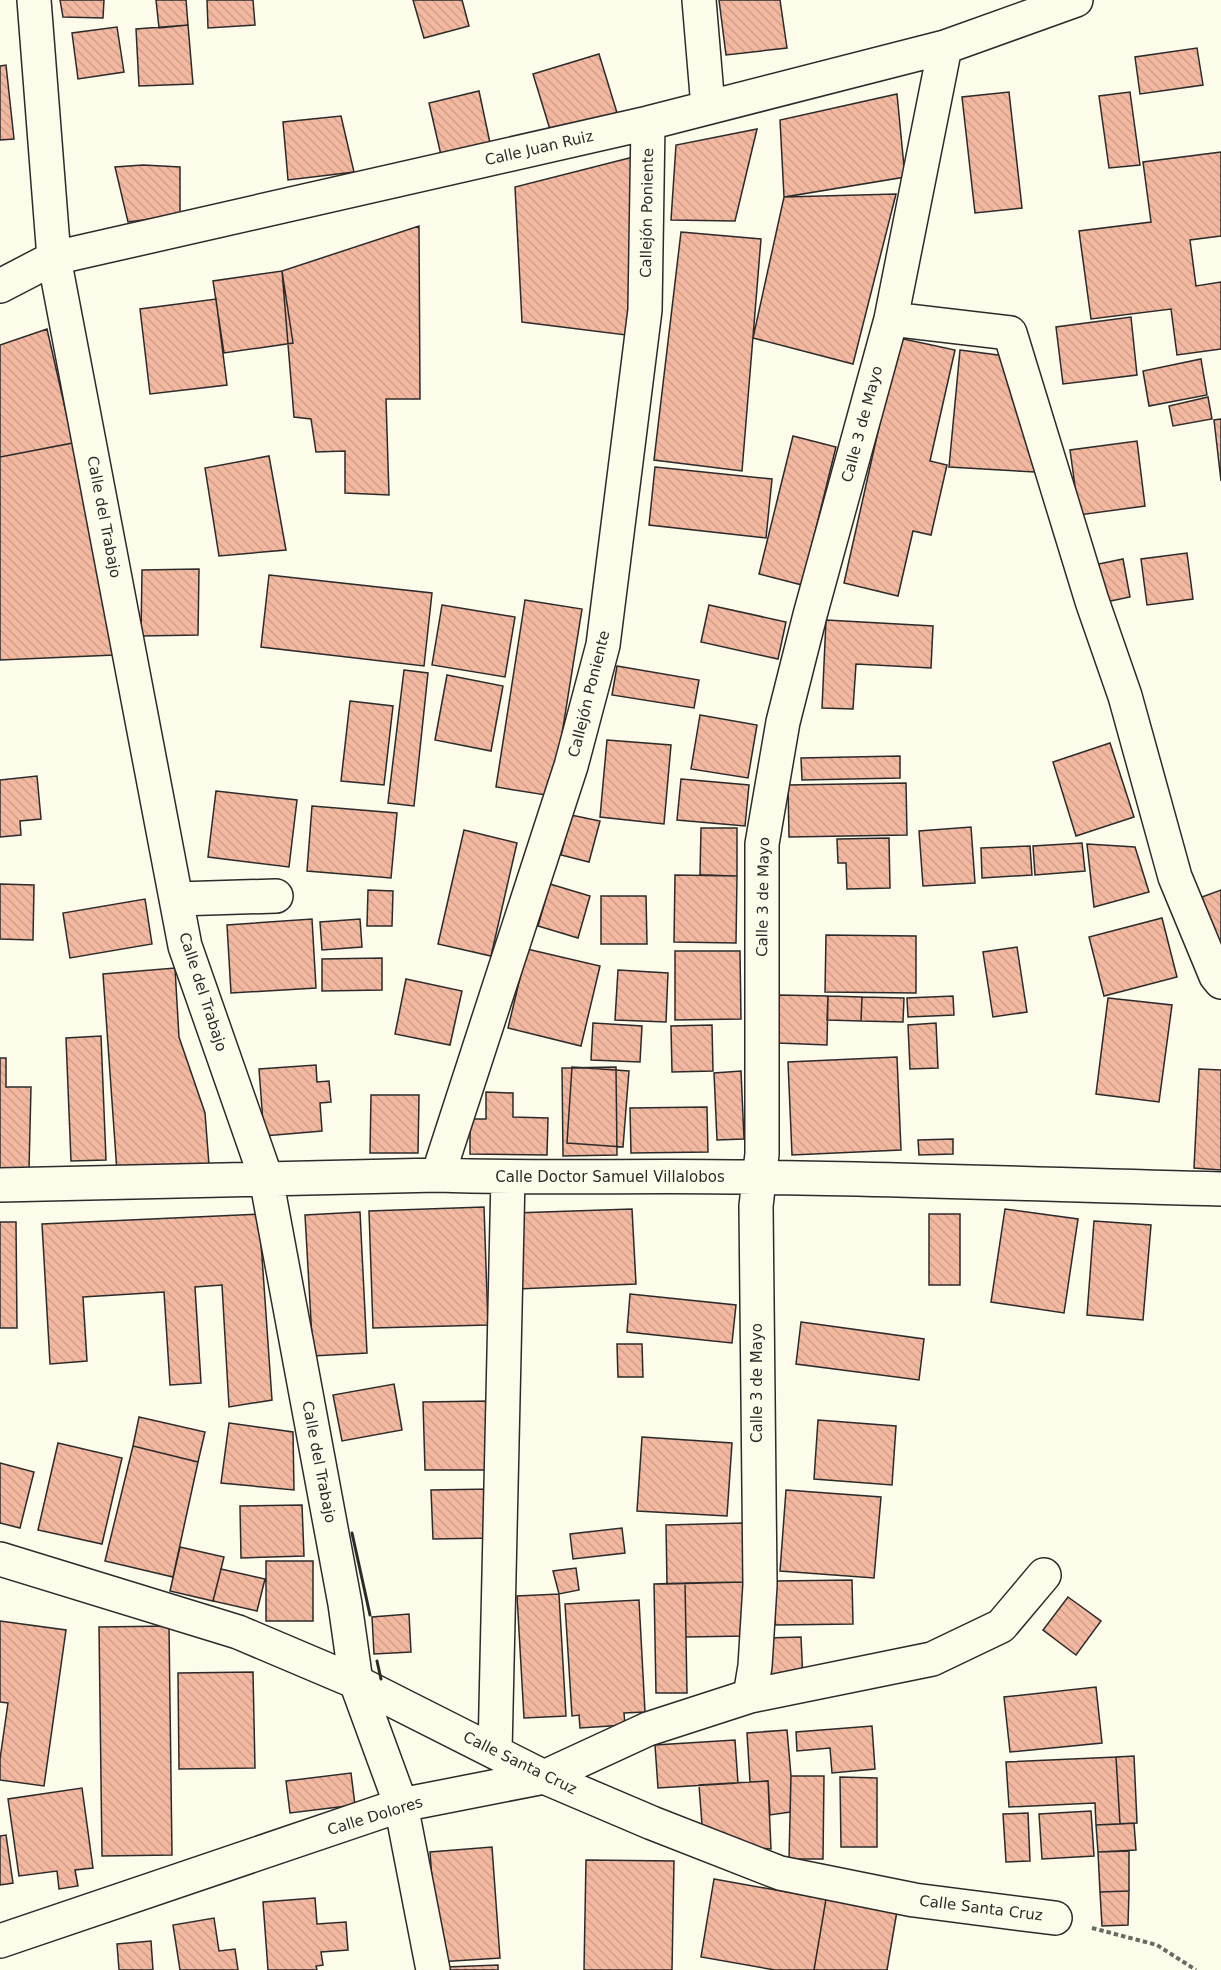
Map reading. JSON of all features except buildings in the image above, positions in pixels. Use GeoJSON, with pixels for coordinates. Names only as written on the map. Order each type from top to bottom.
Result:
{"type":"FeatureCollection","features":[{"type":"Feature","properties":{"kind":"street","name":"Calle del Trabajo"},"geometry":{"type":"LineString","coordinates":[[34,0],[54,258],[185,946],[266,1178],[345,1604],[356,1682],[401,1805],[433,1970]]}},
{"type":"Feature","properties":{"kind":"street"},"geometry":{"type":"LineString","coordinates":[[699,0],[708,107]]}},
{"type":"Feature","properties":{"kind":"street","name":"Calle Juan Ruiz"},"geometry":{"type":"LineString","coordinates":[[0,286],[54,258],[648,123],[945,47],[1076,0]]}},
{"type":"Feature","properties":{"kind":"street","name":"Calle 3 de Mayo"},"geometry":{"type":"LineString","coordinates":[[750,1696],[760,1585],[756,1206],[762,1154],[762,844],[783,722],[891,319],[945,47]]}},
{"type":"Feature","properties":{"kind":"street","name":"Callejón Poniente"},"geometry":{"type":"LineString","coordinates":[[438,1175],[571,766],[603,645],[645,310],[648,123]]}},
{"type":"Feature","properties":{"kind":"street"},"geometry":{"type":"LineString","coordinates":[[891,319],[1010,333],[1092,601],[1125,696],[1175,877],[1216,976],[1221,982]]}},
{"type":"Feature","properties":{"kind":"street"},"geometry":{"type":"LineString","coordinates":[[177,899],[276,896]]}},
{"type":"Feature","properties":{"kind":"street","name":"Calle Doctor Samuel Villalobos"},"geometry":{"type":"LineString","coordinates":[[0,1185],[438,1175],[508,1178],[613,1175],[1221,1189]]}},
{"type":"Feature","properties":{"kind":"street"},"geometry":{"type":"LineString","coordinates":[[495,1752],[508,1178]]}},
{"type":"Feature","properties":{"kind":"street","name":"Calle Santa Cruz"},"geometry":{"type":"LineString","coordinates":[[0,1559],[238,1632],[356,1682],[544,1777],[652,1823],[780,1873],[914,1900],[1055,1918]]}},
{"type":"Feature","properties":{"kind":"street","name":"Calle Dolores"},"geometry":{"type":"LineString","coordinates":[[0,1941],[401,1805],[544,1777],[648,1729],[750,1696],[932,1659],[1001,1626],[1044,1575]]}},
{"type":"Feature","properties":{"kind":"path"},"geometry":{"type":"LineString","coordinates":[[1055,1918],[1157,1945],[1196,1970]]}},
{"type":"Feature","properties":{"kind":"wall"},"geometry":{"type":"LineString","coordinates":[[352,1533],[370,1615]]}},
{"type":"Feature","properties":{"kind":"wall"},"geometry":{"type":"LineString","coordinates":[[377,1661],[381,1679]]}}]}
